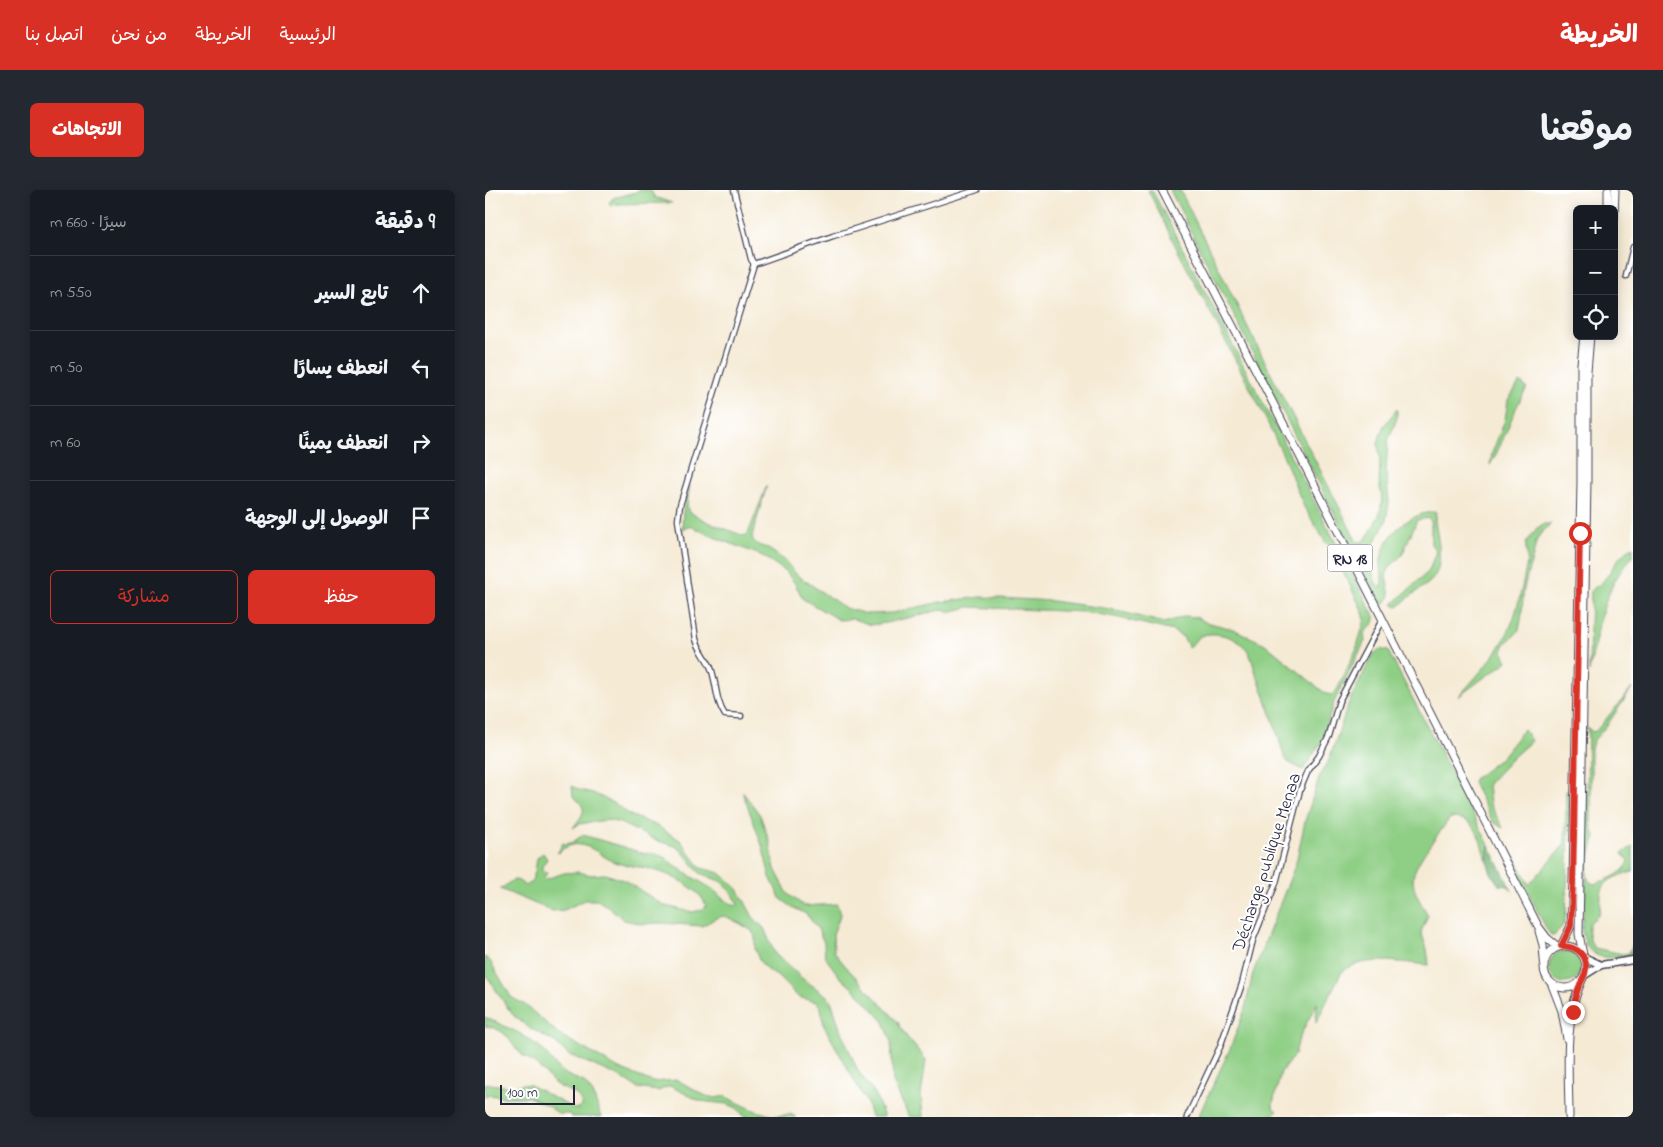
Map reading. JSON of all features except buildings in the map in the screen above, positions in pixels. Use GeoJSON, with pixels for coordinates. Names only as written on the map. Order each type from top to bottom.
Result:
{"type":"FeatureCollection","features":[{"type":"Feature","properties":{"kind":"main road","name":"RN 18"},"geometry":{"type":"LineString","coordinates":[[1162,190],[1275,406],[1537,926],[1543,945],[1544,961]]}},
{"type":"Feature","properties":{"kind":"main road"},"geometry":{"type":"LineString","coordinates":[[1608,205],[1609,190]]}},
{"type":"Feature","properties":{"kind":"main road"},"geometry":{"type":"LineString","coordinates":[[1614,205],[1615,190]]}},
{"type":"Feature","properties":{"kind":"main road"},"geometry":{"type":"LineString","coordinates":[[1569,1046],[1563,1011],[1551,984],[1544,974],[1544,961],[1547,955],[1560,946],[1571,926],[1580,516],[1581,364],[1584,340]]}},
{"type":"Feature","properties":{"kind":"main road"},"geometry":{"type":"LineString","coordinates":[[1569,1117],[1569,1046],[1573,1012],[1577,990],[1584,978],[1587,966],[1579,934],[1587,480],[1587,372],[1590,340]]}},
{"type":"Feature","properties":{"kind":"main road","name":"RN 18"},"geometry":{"type":"LineString","coordinates":[[1537,926],[1547,938],[1560,946]]}},
{"type":"Feature","properties":{"kind":"main road"},"geometry":{"type":"LineString","coordinates":[[1560,946],[1569,946],[1577,949],[1584,956],[1601,965]]}},
{"type":"Feature","properties":{"kind":"main road"},"geometry":{"type":"LineString","coordinates":[[1551,984],[1564,989],[1571,988],[1601,965],[1633,960]]}},
{"type":"Feature","properties":{"kind":"street"},"geometry":{"type":"LineString","coordinates":[[734,190],[751,259],[754,264],[680,505],[678,520],[696,639],[699,648],[711,667],[719,705],[725,715],[741,716]]}},
{"type":"Feature","properties":{"kind":"street"},"geometry":{"type":"LineString","coordinates":[[754,264],[833,236],[977,190]]}},
{"type":"Feature","properties":{"kind":"street"},"geometry":{"type":"LineString","coordinates":[[1626,276],[1633,247]]}},
{"type":"Feature","properties":{"kind":"street","name":"Décharge publique Menaa"},"geometry":{"type":"LineString","coordinates":[[1187,1117],[1221,1047],[1243,984],[1253,940],[1276,883],[1300,790],[1308,771],[1319,756],[1329,736],[1339,701],[1382,620]]}},
{"type":"Feature","properties":{"kind":"green space"},"geometry":{"type":"Polygon","coordinates":[[[638,190],[651,190],[654,197],[672,203],[611,205],[609,203],[613,198],[638,190]]]}},
{"type":"Feature","properties":{"kind":"green space"},"geometry":{"type":"Polygon","coordinates":[[[1148,190],[1152,190],[1375,618],[1374,623],[1364,633],[1365,641],[1334,702],[1322,741],[1303,770],[1288,762],[1284,756],[1249,653],[1244,646],[1234,639],[1216,634],[1203,635],[1189,648],[1183,637],[1173,631],[1085,612],[969,607],[949,612],[945,609],[871,625],[853,619],[839,620],[803,599],[794,582],[785,571],[763,556],[711,536],[691,526],[683,529],[683,512],[690,485],[687,507],[689,512],[708,522],[744,536],[748,534],[767,485],[752,536],[753,540],[784,560],[797,575],[845,608],[867,614],[893,613],[940,602],[981,597],[1052,601],[1110,609],[1164,623],[1186,616],[1196,617],[1205,622],[1233,629],[1265,644],[1326,694],[1332,695],[1337,690],[1356,650],[1365,619],[1362,610],[1332,549],[1326,543],[1304,507],[1284,457],[1261,409],[1148,190]]]}},
{"type":"Feature","properties":{"kind":"green space"},"geometry":{"type":"Polygon","coordinates":[[[1170,190],[1180,190],[1357,542],[1364,541],[1380,513],[1382,498],[1379,483],[1380,460],[1378,443],[1383,427],[1397,409],[1397,418],[1388,441],[1386,471],[1389,502],[1386,522],[1372,547],[1371,564],[1376,583],[1381,588],[1383,550],[1393,533],[1408,520],[1426,513],[1436,512],[1435,519],[1439,545],[1439,563],[1433,579],[1398,607],[1393,604],[1429,571],[1436,551],[1431,544],[1431,521],[1428,518],[1417,520],[1402,555],[1389,568],[1386,576],[1390,596],[1382,607],[1170,190]]]}},
{"type":"Feature","properties":{"kind":"green space"},"geometry":{"type":"Polygon","coordinates":[[[1520,382],[1527,388],[1490,465],[1492,453],[1505,420],[1508,400],[1520,382]]]}},
{"type":"Feature","properties":{"kind":"green space"},"geometry":{"type":"Polygon","coordinates":[[[1544,524],[1551,524],[1540,534],[1536,542],[1525,584],[1519,629],[1507,642],[1503,650],[1507,661],[1458,697],[1483,670],[1509,631],[1516,612],[1523,582],[1527,560],[1526,543],[1537,528],[1544,524]]]}},
{"type":"Feature","properties":{"kind":"green space"},"geometry":{"type":"Polygon","coordinates":[[[1633,547],[1633,556],[1614,582],[1603,610],[1589,672],[1591,590],[1603,581],[1620,557],[1633,547]]]}},
{"type":"Feature","properties":{"kind":"green space"},"geometry":{"type":"Polygon","coordinates":[[[1379,649],[1388,651],[1489,845],[1486,860],[1479,837],[1472,825],[1466,821],[1450,818],[1418,864],[1413,878],[1416,893],[1428,915],[1421,932],[1427,949],[1429,965],[1383,961],[1359,963],[1349,967],[1341,973],[1316,1023],[1317,1003],[1299,1038],[1295,1054],[1281,1072],[1273,1103],[1273,1108],[1277,1111],[1271,1117],[1198,1117],[1230,1049],[1245,1009],[1253,973],[1296,863],[1305,821],[1320,775],[1329,760],[1349,702],[1373,655],[1379,649]]]}},
{"type":"Feature","properties":{"kind":"green space"},"geometry":{"type":"Polygon","coordinates":[[[1633,687],[1607,725],[1594,740],[1591,748],[1591,823],[1595,838],[1587,870],[1588,880],[1593,884],[1620,873],[1629,860],[1622,854],[1633,846],[1633,872],[1614,878],[1605,885],[1599,911],[1589,926],[1589,935],[1594,948],[1623,954],[1629,953],[1633,944],[1633,955],[1606,957],[1593,953],[1588,948],[1582,930],[1586,884],[1588,727],[1592,732],[1596,731],[1633,687]]]}},
{"type":"Feature","properties":{"kind":"green space"},"geometry":{"type":"Polygon","coordinates":[[[1524,729],[1531,741],[1488,784],[1490,804],[1503,828],[1493,822],[1473,783],[1474,779],[1500,759],[1524,729]]]}},
{"type":"Feature","properties":{"kind":"green space"},"geometry":{"type":"Polygon","coordinates":[[[572,786],[579,790],[593,793],[617,805],[630,815],[655,825],[680,840],[701,868],[720,873],[738,889],[753,917],[764,928],[775,954],[803,979],[827,996],[832,1003],[840,1029],[858,1071],[875,1094],[884,1117],[871,1117],[867,1103],[824,1026],[821,1008],[817,1002],[798,997],[777,976],[767,970],[759,960],[755,949],[755,936],[751,930],[725,916],[718,917],[702,926],[661,923],[643,924],[624,920],[609,907],[597,900],[585,900],[564,910],[552,911],[500,889],[515,880],[525,886],[531,883],[537,858],[543,853],[547,859],[542,866],[542,870],[547,873],[544,877],[546,879],[564,873],[605,874],[624,880],[665,906],[692,912],[702,910],[706,906],[703,899],[691,887],[657,871],[617,863],[581,845],[568,846],[557,854],[563,843],[573,842],[583,835],[643,853],[661,855],[684,872],[714,890],[722,898],[735,906],[738,904],[722,882],[700,873],[681,850],[675,846],[658,841],[620,823],[607,820],[579,824],[573,828],[582,815],[583,808],[573,796],[572,786]]]}},
{"type":"Feature","properties":{"kind":"green space"},"geometry":{"type":"Polygon","coordinates":[[[742,791],[760,815],[770,843],[775,869],[788,894],[804,906],[837,904],[840,915],[833,934],[834,952],[898,1022],[926,1060],[921,1095],[923,1117],[909,1117],[893,1082],[891,1040],[884,1022],[862,997],[839,976],[825,957],[824,943],[818,929],[806,914],[780,898],[770,877],[762,845],[742,791]]]}},
{"type":"Feature","properties":{"kind":"green space"},"geometry":{"type":"Polygon","coordinates":[[[1566,791],[1569,791],[1570,803],[1566,912],[1564,924],[1554,936],[1547,930],[1511,858],[1516,858],[1529,885],[1565,844],[1566,791]]]}},
{"type":"Feature","properties":{"kind":"green space"},"geometry":{"type":"Polygon","coordinates":[[[1489,845],[1512,891],[1508,886],[1499,885],[1492,875],[1488,862],[1489,845]]]}},
{"type":"Feature","properties":{"kind":"green space"},"geometry":{"type":"Polygon","coordinates":[[[1565,951],[1577,955],[1581,967],[1577,979],[1565,983],[1553,979],[1549,967],[1553,955],[1565,951]]]}},
{"type":"Feature","properties":{"kind":"green space"},"geometry":{"type":"Polygon","coordinates":[[[485,957],[490,961],[511,997],[525,1005],[559,1034],[619,1069],[653,1082],[677,1080],[706,1096],[716,1098],[724,1096],[756,1111],[774,1116],[790,1114],[796,1117],[745,1117],[737,1108],[727,1104],[700,1101],[670,1086],[658,1091],[638,1088],[620,1077],[567,1054],[555,1042],[528,1027],[513,1015],[485,973],[485,957]]]}},
{"type":"Feature","properties":{"kind":"green space"},"geometry":{"type":"Polygon","coordinates":[[[485,1017],[519,1033],[540,1047],[554,1064],[567,1075],[584,1082],[593,1094],[601,1117],[571,1117],[570,1114],[559,1114],[548,1106],[529,1097],[490,1095],[485,1097],[485,1083],[513,1087],[523,1084],[530,1085],[574,1109],[579,1109],[582,1106],[581,1101],[575,1094],[554,1083],[535,1064],[521,1054],[503,1033],[485,1026],[485,1017]]]}},
{"type":"Feature","properties":{"kind":"route"},"geometry":{"type":"LineString","coordinates":[[1573,1012],[1577,990],[1585,975],[1587,966],[1583,955],[1577,949],[1561,946],[1571,926],[1575,839],[1580,533]]}}]}
